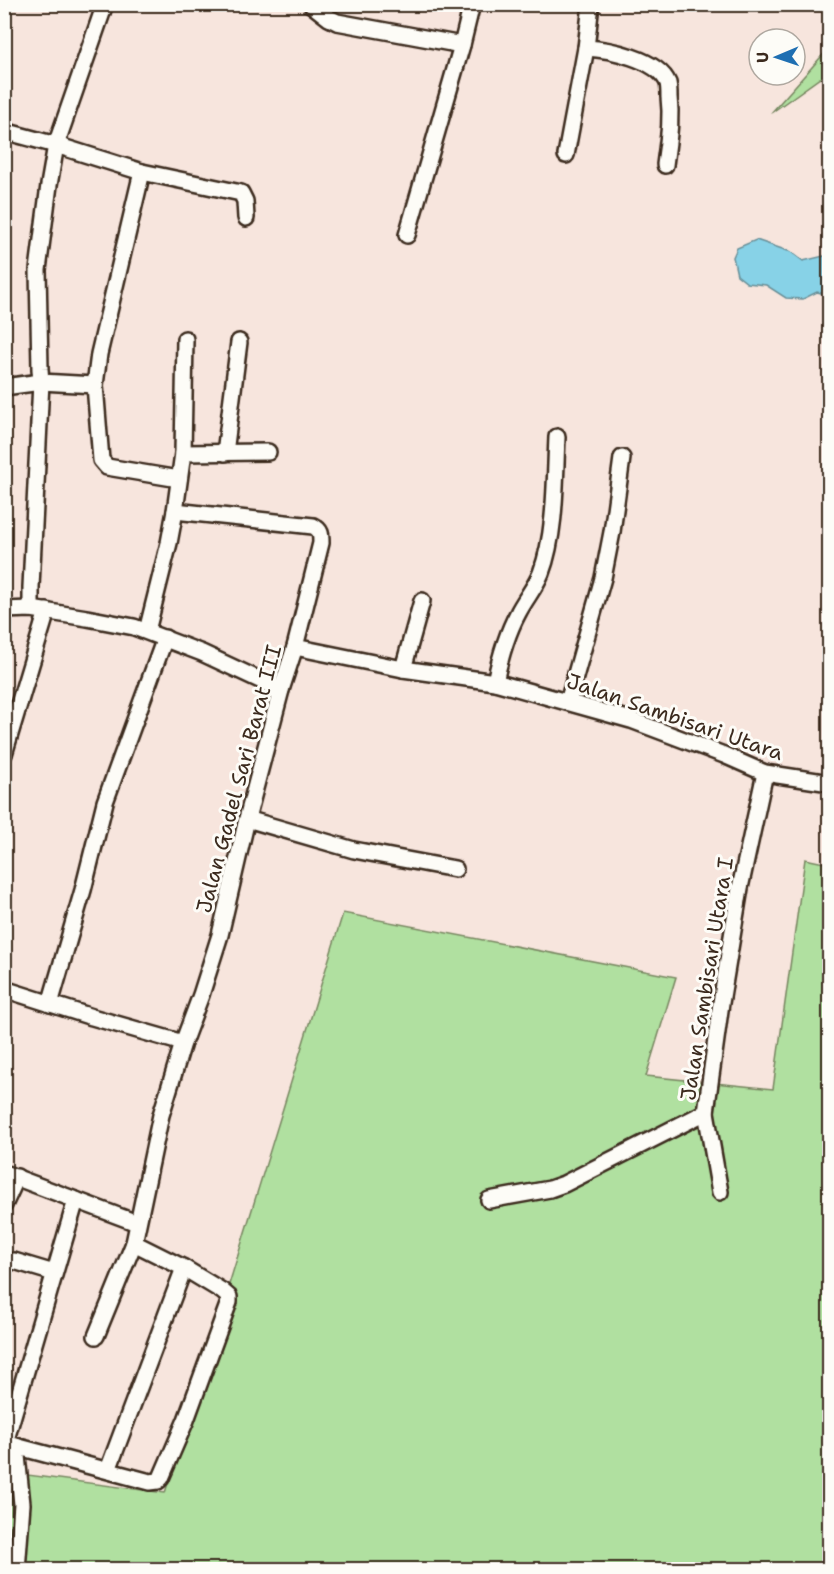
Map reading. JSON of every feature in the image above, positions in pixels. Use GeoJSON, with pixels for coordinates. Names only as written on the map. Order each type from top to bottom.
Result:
{"type":"FeatureCollection","features":[{"type":"Feature","properties":{"kind":"street"},"geometry":{"type":"LineString","coordinates":[[31,609],[41,382],[38,270],[56,145],[105,4]]}},
{"type":"Feature","properties":{"kind":"street"},"geometry":{"type":"LineString","coordinates":[[311,4],[337,22],[462,45]]}},
{"type":"Feature","properties":{"kind":"street"},"geometry":{"type":"LineString","coordinates":[[407,236],[472,4]]}},
{"type":"Feature","properties":{"kind":"street"},"geometry":{"type":"LineString","coordinates":[[566,155],[586,48],[591,4]]}},
{"type":"Feature","properties":{"kind":"street"},"geometry":{"type":"LineString","coordinates":[[586,48],[606,49],[641,60],[659,72],[668,82],[671,117],[665,165]]}},
{"type":"Feature","properties":{"kind":"street"},"geometry":{"type":"LineString","coordinates":[[4,131],[142,172],[241,193],[244,196],[246,218]]}},
{"type":"Feature","properties":{"kind":"street"},"geometry":{"type":"LineString","coordinates":[[142,172],[99,354],[95,385],[101,460],[107,467],[179,479]]}},
{"type":"Feature","properties":{"kind":"street"},"geometry":{"type":"LineString","coordinates":[[147,631],[176,511],[183,453],[184,339]]}},
{"type":"Feature","properties":{"kind":"street"},"geometry":{"type":"LineString","coordinates":[[225,453],[239,342]]}},
{"type":"Feature","properties":{"kind":"street"},"geometry":{"type":"LineString","coordinates":[[4,387],[41,382],[95,385]]}},
{"type":"Feature","properties":{"kind":"street"},"geometry":{"type":"LineString","coordinates":[[495,682],[504,644],[518,613],[534,588],[545,561],[553,509],[557,437]]}},
{"type":"Feature","properties":{"kind":"street"},"geometry":{"type":"LineString","coordinates":[[183,453],[268,452]]}},
{"type":"Feature","properties":{"kind":"street"},"geometry":{"type":"LineString","coordinates":[[568,702],[603,578],[622,458]]}},
{"type":"Feature","properties":{"kind":"street","name":"Jalan Gadel Sari Barat III"},"geometry":{"type":"LineString","coordinates":[[96,1336],[134,1243],[160,1115],[220,935],[247,819],[281,690],[295,647],[321,543],[319,529],[313,526],[176,511]]}},
{"type":"Feature","properties":{"kind":"street"},"geometry":{"type":"LineString","coordinates":[[403,669],[422,601]]}},
{"type":"Feature","properties":{"kind":"street"},"geometry":{"type":"LineString","coordinates":[[4,610],[47,611],[134,627],[202,652],[281,690]]}},
{"type":"Feature","properties":{"kind":"street"},"geometry":{"type":"LineString","coordinates":[[4,754],[47,611]]}},
{"type":"Feature","properties":{"kind":"street"},"geometry":{"type":"LineString","coordinates":[[50,1004],[83,890],[105,802],[165,638]]}},
{"type":"Feature","properties":{"kind":"street","name":"Jalan Sambisari Utara"},"geometry":{"type":"LineString","coordinates":[[295,647],[403,669],[495,682],[631,720],[765,773],[830,783]]}},
{"type":"Feature","properties":{"kind":"street","name":"Jalan Sambisari Utara I"},"geometry":{"type":"LineString","coordinates":[[720,1192],[706,1112],[740,888],[765,773]]}},
{"type":"Feature","properties":{"kind":"street"},"geometry":{"type":"LineString","coordinates":[[247,819],[354,850],[455,869]]}},
{"type":"Feature","properties":{"kind":"street"},"geometry":{"type":"LineString","coordinates":[[4,989],[183,1044]]}},
{"type":"Feature","properties":{"kind":"street"},"geometry":{"type":"LineString","coordinates":[[489,1200],[550,1189],[706,1112]]}},
{"type":"Feature","properties":{"kind":"street"},"geometry":{"type":"LineString","coordinates":[[4,1204],[11,1175],[137,1223]]}},
{"type":"Feature","properties":{"kind":"street"},"geometry":{"type":"LineString","coordinates":[[17,1569],[22,1504],[8,1444],[76,1200]]}},
{"type":"Feature","properties":{"kind":"street"},"geometry":{"type":"LineString","coordinates":[[8,1444],[150,1482],[161,1479],[224,1319],[229,1297],[184,1268],[134,1243]]}},
{"type":"Feature","properties":{"kind":"street"},"geometry":{"type":"LineString","coordinates":[[14,1261],[54,1273]]}},
{"type":"Feature","properties":{"kind":"street"},"geometry":{"type":"LineString","coordinates":[[108,1470],[184,1268]]}},
{"type":"Feature","properties":{"kind":"green space"},"geometry":{"type":"Polygon","coordinates":[[[829,48],[829,77],[820,78],[771,113],[794,87],[807,87],[807,73],[829,48]]]}},
{"type":"Feature","properties":{"kind":"green space"},"geometry":{"type":"Polygon","coordinates":[[[805,859],[829,864],[829,1569],[5,1570],[5,1472],[165,1493],[343,913],[676,977],[646,1076],[773,1089],[805,859]]]}},
{"type":"Feature","properties":{"kind":"water"},"geometry":{"type":"Polygon","coordinates":[[[756,240],[791,252],[803,261],[824,256],[829,258],[829,295],[817,292],[803,299],[786,298],[766,285],[747,283],[737,275],[733,257],[737,248],[756,240]]]}}]}
